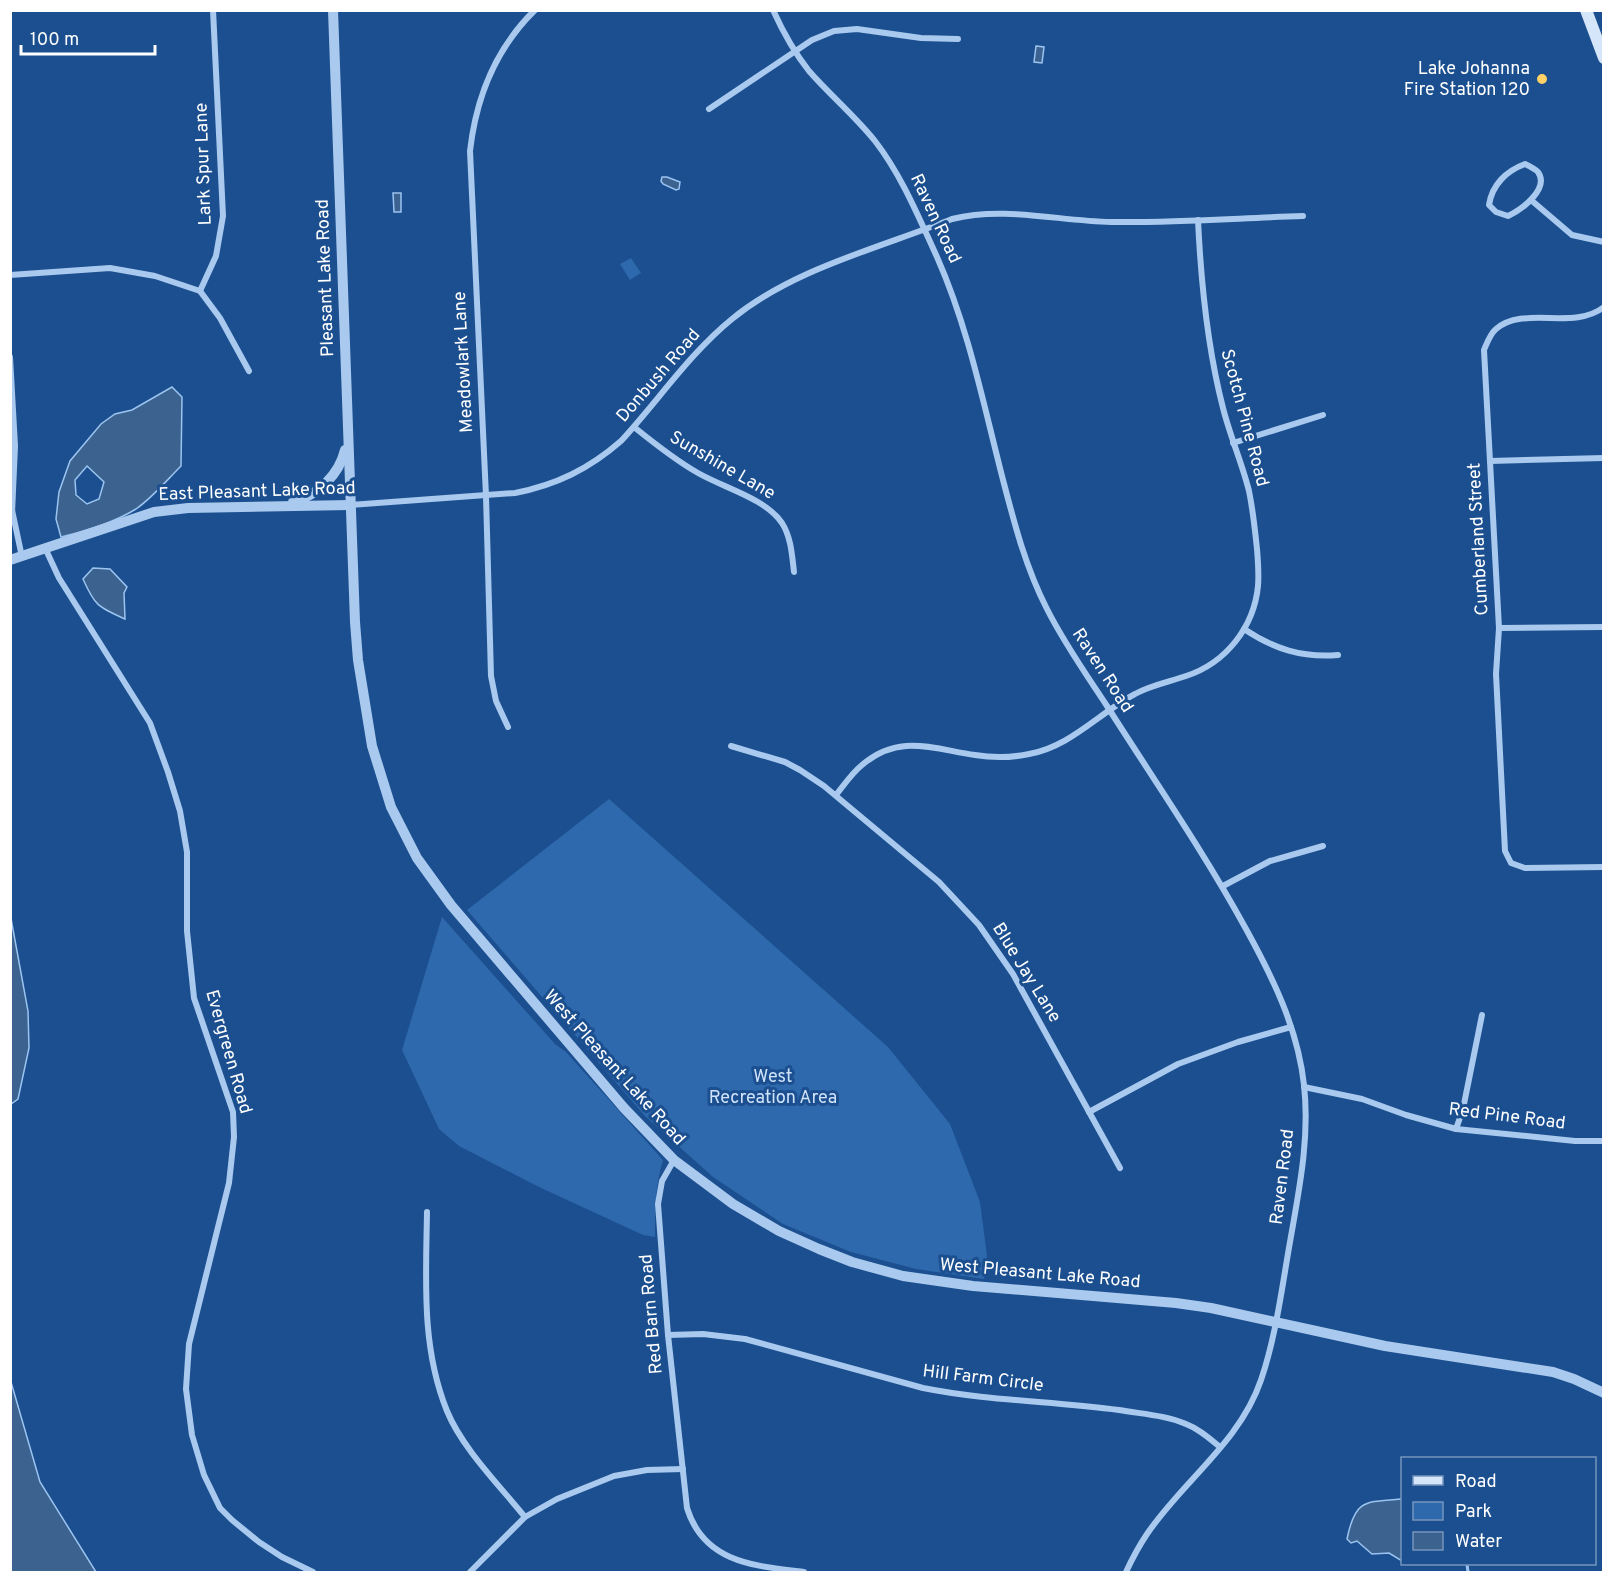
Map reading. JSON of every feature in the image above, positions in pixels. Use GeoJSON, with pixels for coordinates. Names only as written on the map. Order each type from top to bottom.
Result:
{"type":"FeatureCollection","features":[{"type":"Feature","properties":{"kind":"main road"},"geometry":{"type":"LineString","coordinates":[[1586,10],[1604,58]]}},
{"type":"Feature","properties":{"kind":"street","name":"Lark Spur Lane"},"geometry":{"type":"LineString","coordinates":[[200,291],[216,256],[223,216],[213,10]]}},
{"type":"Feature","properties":{"kind":"street","name":"Pleasant Lake Road"},"geometry":{"type":"LineString","coordinates":[[333,10],[352,544]]}},
{"type":"Feature","properties":{"kind":"street","name":"Meadowlark Lane"},"geometry":{"type":"LineString","coordinates":[[508,727],[496,701],[491,676],[486,496],[470,151],[478,106],[493,68],[517,30],[534,10]]}},
{"type":"Feature","properties":{"kind":"street","name":"Raven Road"},"geometry":{"type":"LineString","coordinates":[[773,10],[795,52],[808,70],[872,137],[886,155],[897,175],[950,286],[965,329],[1028,568],[1053,621],[1223,886],[1275,984],[1291,1027],[1304,1087],[1305,1141],[1298,1199],[1275,1323]]}},
{"type":"Feature","properties":{"kind":"street"},"geometry":{"type":"LineString","coordinates":[[708,109],[822,35],[845,29],[857,29],[921,38],[957,39]]}},
{"type":"Feature","properties":{"kind":"street"},"geometry":{"type":"LineString","coordinates":[[1525,164],[1537,171],[1540,179],[1536,195],[1531,200],[1519,211],[1508,216],[1496,212],[1489,205],[1491,192],[1498,182],[1514,168],[1525,164]]}},
{"type":"Feature","properties":{"kind":"street"},"geometry":{"type":"LineString","coordinates":[[1531,200],[1572,235],[1604,242]]}},
{"type":"Feature","properties":{"kind":"street"},"geometry":{"type":"LineString","coordinates":[[925,231],[952,219],[983,214],[1111,222],[1303,216]]}},
{"type":"Feature","properties":{"kind":"street","name":"Scotch Pine Road"},"geometry":{"type":"LineString","coordinates":[[1110,711],[1150,687],[1200,670],[1225,653],[1244,629],[1256,599],[1258,568],[1253,510],[1219,390],[1208,336],[1203,300],[1198,220]]}},
{"type":"Feature","properties":{"kind":"street","name":"Donbush Road"},"geometry":{"type":"LineString","coordinates":[[405,501],[486,496],[535,489],[572,476],[606,454],[634,427],[711,337],[750,305],[792,280],[925,231]]}},
{"type":"Feature","properties":{"kind":"street"},"geometry":{"type":"LineString","coordinates":[[10,275],[110,268],[158,276],[200,291],[220,318],[249,371]]}},
{"type":"Feature","properties":{"kind":"street","name":"Cumberland Street"},"geometry":{"type":"LineString","coordinates":[[1604,307],[1596,313],[1580,317],[1511,320],[1494,330],[1484,350],[1499,628],[1496,674],[1504,849],[1511,863],[1525,868],[1604,867]]}},
{"type":"Feature","properties":{"kind":"street"},"geometry":{"type":"LineString","coordinates":[[10,357],[15,446],[12,513]]}},
{"type":"Feature","properties":{"kind":"street"},"geometry":{"type":"LineString","coordinates":[[1233,443],[1323,415]]}},
{"type":"Feature","properties":{"kind":"street","name":"Sunshine Lane"},"geometry":{"type":"LineString","coordinates":[[634,427],[699,474],[760,504],[775,514],[788,534],[794,572]]}},
{"type":"Feature","properties":{"kind":"street"},"geometry":{"type":"LineString","coordinates":[[279,506],[303,499],[325,484],[342,461],[349,435]]}},
{"type":"Feature","properties":{"kind":"street"},"geometry":{"type":"LineString","coordinates":[[1490,461],[1604,458]]}},
{"type":"Feature","properties":{"kind":"street","name":"East Pleasant Lake Road"},"geometry":{"type":"LineString","coordinates":[[10,560],[46,550],[154,512],[188,507],[350,505],[405,501]]}},
{"type":"Feature","properties":{"kind":"street"},"geometry":{"type":"LineString","coordinates":[[10,505],[22,557]]}},
{"type":"Feature","properties":{"kind":"street","name":"West Pleasant Lake Road"},"geometry":{"type":"LineString","coordinates":[[352,544],[356,641],[363,699],[380,777],[401,830],[422,866],[451,905],[624,1108],[674,1160],[733,1204],[779,1231],[819,1250],[877,1269],[938,1282],[1176,1303],[1385,1346],[1542,1370],[1574,1379],[1604,1393]]}},
{"type":"Feature","properties":{"kind":"street","name":"Evergreen Road"},"geometry":{"type":"LineString","coordinates":[[46,550],[59,578],[150,723],[168,772],[180,811],[187,852],[187,931],[194,998],[233,1112],[234,1137],[230,1183],[189,1344],[186,1389],[192,1435],[204,1475],[220,1508],[261,1543],[282,1557],[313,1572]]}},
{"type":"Feature","properties":{"kind":"street"},"geometry":{"type":"LineString","coordinates":[[1499,628],[1604,627]]}},
{"type":"Feature","properties":{"kind":"street"},"geometry":{"type":"LineString","coordinates":[[1244,629],[1262,641],[1291,653],[1338,656]]}},
{"type":"Feature","properties":{"kind":"street"},"geometry":{"type":"LineString","coordinates":[[836,795],[861,765],[895,747],[920,745],[994,758],[1032,754],[1065,741],[1110,711]]}},
{"type":"Feature","properties":{"kind":"street","name":"Blue Jay Lane"},"geometry":{"type":"LineString","coordinates":[[731,746],[784,762],[816,780],[934,878],[979,925],[1013,974],[1120,1168]]}},
{"type":"Feature","properties":{"kind":"street"},"geometry":{"type":"LineString","coordinates":[[1223,886],[1270,861],[1323,846]]}},
{"type":"Feature","properties":{"kind":"street"},"geometry":{"type":"LineString","coordinates":[[1456,1129],[1463,1109],[1482,1015]]}},
{"type":"Feature","properties":{"kind":"street"},"geometry":{"type":"LineString","coordinates":[[1089,1112],[1188,1060],[1238,1042],[1291,1027]]}},
{"type":"Feature","properties":{"kind":"street","name":"Red Pine Road"},"geometry":{"type":"LineString","coordinates":[[1304,1087],[1362,1098],[1406,1115],[1456,1129],[1604,1142]]}},
{"type":"Feature","properties":{"kind":"street","name":"Red Barn Road"},"geometry":{"type":"LineString","coordinates":[[674,1160],[662,1181],[658,1204],[668,1335],[683,1469]]}},
{"type":"Feature","properties":{"kind":"street"},"geometry":{"type":"LineString","coordinates":[[427,1212],[426,1319],[434,1372],[447,1412],[471,1451],[525,1517]]}},
{"type":"Feature","properties":{"kind":"street"},"geometry":{"type":"LineString","coordinates":[[1126,1572],[1135,1553],[1152,1528],[1236,1428],[1254,1397],[1264,1372],[1275,1323]]}},
{"type":"Feature","properties":{"kind":"street","name":"Hill Farm Circle"},"geometry":{"type":"LineString","coordinates":[[668,1335],[703,1334],[746,1339],[912,1385],[950,1393],[1075,1404],[1161,1417],[1188,1425],[1220,1447]]}},
{"type":"Feature","properties":{"kind":"street"},"geometry":{"type":"LineString","coordinates":[[470,1572],[525,1517],[557,1499],[614,1476],[647,1470],[683,1469],[689,1514],[707,1542],[718,1551],[744,1563],[804,1572]]}},
{"type":"Feature","properties":{"kind":"green space"},"geometry":{"type":"Polygon","coordinates":[[[631,258],[641,273],[630,280],[620,264],[631,258]]]}},
{"type":"Feature","properties":{"kind":"green space","name":"West Recreation Area"},"geometry":{"type":"Polygon","coordinates":[[[609,799],[888,1047],[950,1124],[980,1202],[987,1256],[984,1279],[916,1269],[851,1252],[783,1224],[713,1177],[645,1116],[467,910],[609,799]]]}},
{"type":"Feature","properties":{"kind":"green space"},"geometry":{"type":"Polygon","coordinates":[[[442,917],[555,1044],[566,1052],[663,1160],[655,1208],[655,1237],[643,1235],[539,1187],[459,1146],[439,1129],[402,1050],[442,917]]]}},
{"type":"Feature","properties":{"kind":"water"},"geometry":{"type":"Polygon","coordinates":[[[1036,46],[1044,47],[1042,63],[1034,62],[1036,46]]]}},
{"type":"Feature","properties":{"kind":"water"},"geometry":{"type":"Polygon","coordinates":[[[662,177],[680,182],[679,189],[676,190],[663,184],[662,177]]]}},
{"type":"Feature","properties":{"kind":"water"},"geometry":{"type":"Polygon","coordinates":[[[393,193],[401,193],[401,212],[394,212],[393,193]]]}},
{"type":"Feature","properties":{"kind":"water"},"geometry":{"type":"Polygon","coordinates":[[[172,387],[182,397],[181,466],[136,509],[100,526],[61,537],[56,519],[59,492],[70,461],[101,424],[115,414],[132,410],[172,387]],[[87,466],[75,480],[76,495],[87,504],[99,499],[104,482],[87,466]]]}},
{"type":"Feature","properties":{"kind":"water"},"geometry":{"type":"Polygon","coordinates":[[[93,568],[110,569],[127,587],[124,593],[125,619],[98,605],[94,600],[83,579],[93,568]]]}},
{"type":"Feature","properties":{"kind":"water"},"geometry":{"type":"Polygon","coordinates":[[[10,913],[28,1011],[29,1048],[18,1099],[11,1104],[10,913]]]}},
{"type":"Feature","properties":{"kind":"water"},"geometry":{"type":"Polygon","coordinates":[[[11,1382],[40,1482],[96,1572],[11,1572],[11,1382]]]}},
{"type":"Feature","properties":{"kind":"water"},"geometry":{"type":"Polygon","coordinates":[[[1401,1499],[1401,1560],[1389,1553],[1372,1554],[1357,1541],[1351,1543],[1347,1539],[1350,1526],[1358,1510],[1370,1502],[1401,1499]]]}},
{"type":"Feature","properties":{"kind":"waterway"},"geometry":{"type":"LineString","coordinates":[[1467,1565],[1468,1572]]}},
{"type":"Feature","properties":{"kind":"place","name":"Lake Johanna Fire Station 120"},"geometry":{"type":"Point","coordinates":[1542,79]}}]}
